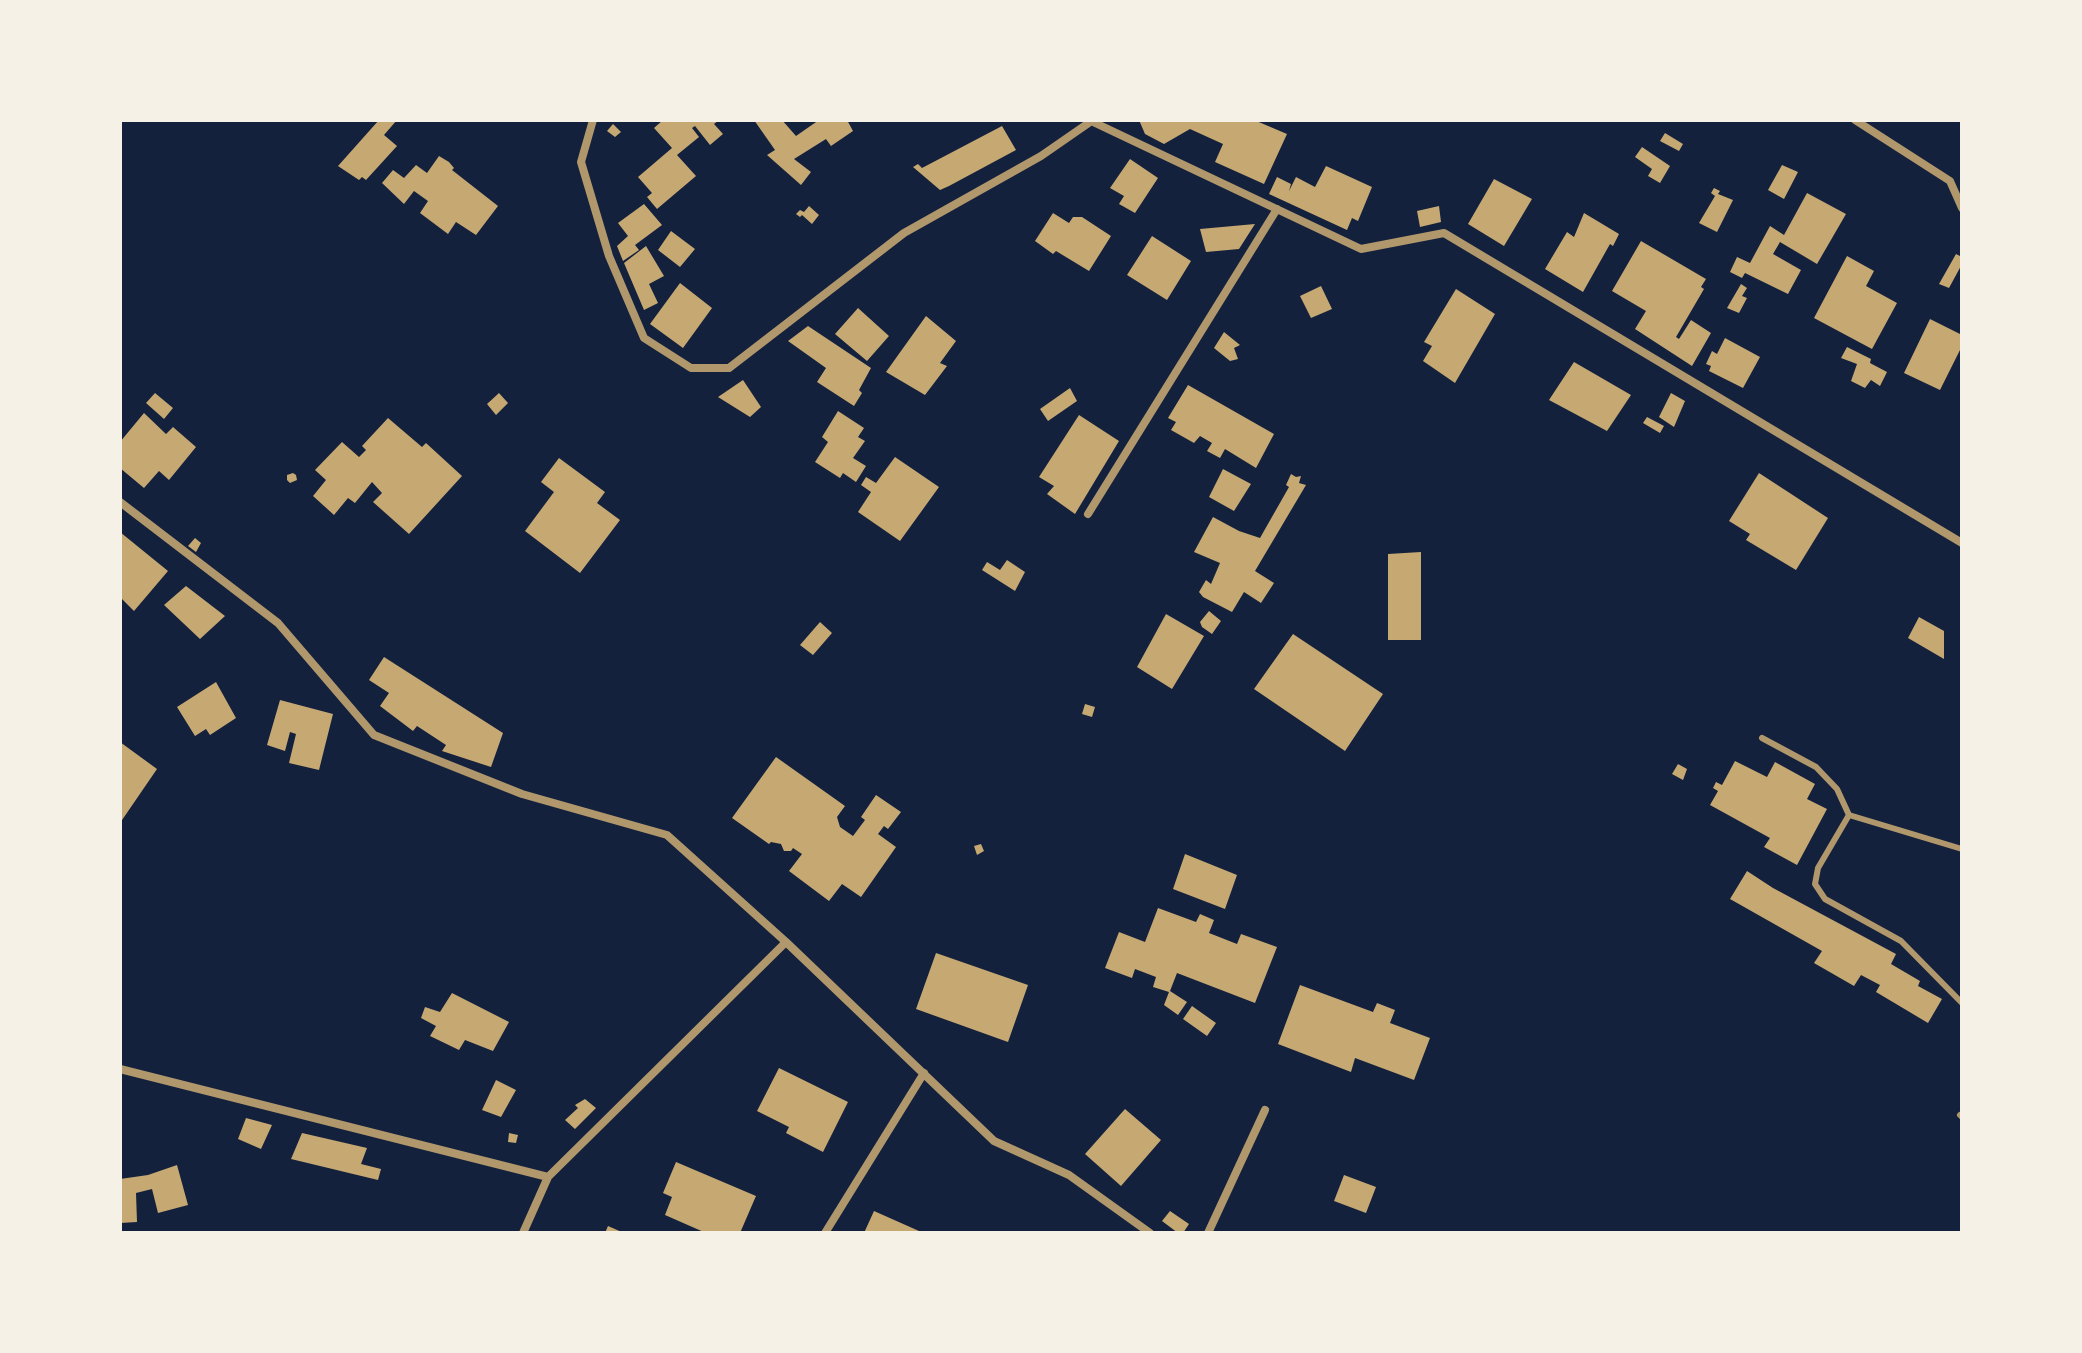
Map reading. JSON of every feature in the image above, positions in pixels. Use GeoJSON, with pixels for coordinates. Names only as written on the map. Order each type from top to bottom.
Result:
{"type":"FeatureCollection","features":[{"type":"Feature","properties":{"kind":"street"},"geometry":{"type":"LineString","coordinates":[[593,120],[581,162],[609,256],[644,338],[691,368],[729,368],[904,233],[1041,156],[1092,121],[1361,249],[1444,233],[1962,543]]}},
{"type":"Feature","properties":{"kind":"street"},"geometry":{"type":"LineString","coordinates":[[1855,120],[1950,181],[1962,208]]}},
{"type":"Feature","properties":{"kind":"street"},"geometry":{"type":"LineString","coordinates":[[1088,514],[1277,209]]}},
{"type":"Feature","properties":{"kind":"street"},"geometry":{"type":"LineString","coordinates":[[120,502],[278,623],[374,735],[522,794],[667,835],[786,942],[994,1141],[1069,1175],[1150,1233]]}},
{"type":"Feature","properties":{"kind":"street"},"geometry":{"type":"LineString","coordinates":[[523,1233],[548,1177],[786,942]]}},
{"type":"Feature","properties":{"kind":"street"},"geometry":{"type":"LineString","coordinates":[[120,1069],[548,1177]]}},
{"type":"Feature","properties":{"kind":"street"},"geometry":{"type":"LineString","coordinates":[[825,1233],[924,1073]]}},
{"type":"Feature","properties":{"kind":"street"},"geometry":{"type":"LineString","coordinates":[[1208,1233],[1265,1110]]}},
{"type":"Feature","properties":{"kind":"lane"},"geometry":{"type":"LineString","coordinates":[[1762,738],[1816,767],[1837,789],[1849,815],[1962,849]]}},
{"type":"Feature","properties":{"kind":"lane"},"geometry":{"type":"LineString","coordinates":[[1849,815],[1818,868],[1815,884],[1825,899],[1901,941],[1962,1003]]}},
{"type":"Feature","properties":{"kind":"building"},"geometry":{"type":"Polygon","coordinates":[[[379,120],[397,120],[384,135],[397,146],[366,180],[362,177],[359,180],[338,166],[379,120]]]}},
{"type":"Feature","properties":{"kind":"building"},"geometry":{"type":"Polygon","coordinates":[[[663,120],[719,120],[714,124],[723,134],[710,145],[695,126],[692,128],[699,137],[677,155],[696,176],[657,209],[647,197],[652,193],[638,177],[672,148],[654,128],[663,120]]]}},
{"type":"Feature","properties":{"kind":"building"},"geometry":{"type":"Polygon","coordinates":[[[754,120],[782,120],[796,136],[819,120],[847,120],[853,131],[831,146],[826,139],[794,159],[811,172],[801,185],[767,155],[775,150],[754,120]]]}},
{"type":"Feature","properties":{"kind":"building"},"geometry":{"type":"Polygon","coordinates":[[[1139,120],[1254,120],[1287,134],[1264,184],[1215,162],[1223,144],[1190,129],[1164,144],[1145,134],[1139,120]]]}},
{"type":"Feature","properties":{"kind":"building"},"geometry":{"type":"Polygon","coordinates":[[[613,124],[621,132],[615,137],[607,131],[613,124]]]}},
{"type":"Feature","properties":{"kind":"building"},"geometry":{"type":"Polygon","coordinates":[[[1002,126],[1016,150],[949,186],[940,190],[913,167],[918,164],[922,168],[1002,126]]]}},
{"type":"Feature","properties":{"kind":"building"},"geometry":{"type":"Polygon","coordinates":[[[1665,133],[1683,144],[1679,151],[1660,141],[1665,133]]]}},
{"type":"Feature","properties":{"kind":"building"},"geometry":{"type":"Polygon","coordinates":[[[1642,147],[1670,166],[1660,183],[1648,176],[1652,169],[1635,157],[1642,147]]]}},
{"type":"Feature","properties":{"kind":"building"},"geometry":{"type":"Polygon","coordinates":[[[439,156],[498,206],[476,235],[456,222],[448,234],[420,213],[428,201],[414,191],[404,204],[382,183],[393,170],[404,178],[416,165],[427,173],[439,156]]]}},
{"type":"Feature","properties":{"kind":"building"},"geometry":{"type":"Polygon","coordinates":[[[1130,159],[1158,178],[1135,213],[1119,204],[1124,196],[1110,188],[1130,159]]]}},
{"type":"Feature","properties":{"kind":"building"},"geometry":{"type":"Polygon","coordinates":[[[1782,165],[1798,172],[1784,199],[1768,190],[1782,165]]]}},
{"type":"Feature","properties":{"kind":"building"},"geometry":{"type":"Polygon","coordinates":[[[1326,166],[1372,187],[1358,221],[1352,218],[1347,230],[1269,194],[1277,177],[1291,184],[1289,191],[1296,177],[1315,187],[1326,166]]]}},
{"type":"Feature","properties":{"kind":"building"},"geometry":{"type":"Polygon","coordinates":[[[1494,179],[1532,199],[1504,246],[1468,224],[1494,179]]]}},
{"type":"Feature","properties":{"kind":"building"},"geometry":{"type":"Polygon","coordinates":[[[1714,188],[1720,191],[1718,194],[1733,200],[1717,232],[1699,223],[1715,196],[1711,193],[1714,188]]]}},
{"type":"Feature","properties":{"kind":"building"},"geometry":{"type":"Polygon","coordinates":[[[1807,193],[1846,214],[1817,264],[1780,242],[1773,254],[1801,270],[1788,294],[1745,273],[1742,278],[1730,272],[1737,257],[1750,263],[1770,226],[1784,235],[1807,193]]]}},
{"type":"Feature","properties":{"kind":"building"},"geometry":{"type":"Polygon","coordinates":[[[644,204],[662,225],[635,245],[639,250],[623,261],[617,246],[628,236],[618,223],[644,204]]]}},
{"type":"Feature","properties":{"kind":"building"},"geometry":{"type":"Polygon","coordinates":[[[809,206],[819,215],[812,224],[796,214],[800,210],[804,212],[809,206]]]}},
{"type":"Feature","properties":{"kind":"building"},"geometry":{"type":"Polygon","coordinates":[[[1439,206],[1441,222],[1420,227],[1417,211],[1439,206]]]}},
{"type":"Feature","properties":{"kind":"building"},"geometry":{"type":"Polygon","coordinates":[[[1053,213],[1069,223],[1073,217],[1082,217],[1111,236],[1089,271],[1056,251],[1053,254],[1035,241],[1053,213]]]}},
{"type":"Feature","properties":{"kind":"building"},"geometry":{"type":"Polygon","coordinates":[[[1584,213],[1619,234],[1583,292],[1545,269],[1567,232],[1574,237],[1584,213]]]}},
{"type":"Feature","properties":{"kind":"building"},"geometry":{"type":"Polygon","coordinates":[[[1255,224],[1239,249],[1206,252],[1200,229],[1255,224]]]}},
{"type":"Feature","properties":{"kind":"building"},"geometry":{"type":"Polygon","coordinates":[[[671,231],[695,249],[680,267],[658,250],[671,231]]]}},
{"type":"Feature","properties":{"kind":"building"},"geometry":{"type":"Polygon","coordinates":[[[1152,236],[1191,261],[1167,300],[1127,275],[1152,236]]]}},
{"type":"Feature","properties":{"kind":"building"},"geometry":{"type":"Polygon","coordinates":[[[1641,241],[1706,279],[1701,287],[1704,289],[1676,337],[1679,339],[1691,320],[1711,333],[1692,366],[1635,329],[1646,311],[1612,291],[1641,241]]]}},
{"type":"Feature","properties":{"kind":"building"},"geometry":{"type":"Polygon","coordinates":[[[646,246],[664,276],[649,284],[658,303],[644,310],[624,263],[646,246]]]}},
{"type":"Feature","properties":{"kind":"building"},"geometry":{"type":"Polygon","coordinates":[[[1956,254],[1962,257],[1962,264],[1949,288],[1939,284],[1956,254]]]}},
{"type":"Feature","properties":{"kind":"building"},"geometry":{"type":"Polygon","coordinates":[[[1847,256],[1874,271],[1866,286],[1897,303],[1872,349],[1814,318],[1847,256]]]}},
{"type":"Feature","properties":{"kind":"building"},"geometry":{"type":"Polygon","coordinates":[[[680,283],[712,308],[683,348],[650,324],[680,283]]]}},
{"type":"Feature","properties":{"kind":"building"},"geometry":{"type":"Polygon","coordinates":[[[1741,284],[1747,288],[1742,296],[1747,298],[1739,313],[1727,308],[1741,284]]]}},
{"type":"Feature","properties":{"kind":"building"},"geometry":{"type":"Polygon","coordinates":[[[1321,286],[1332,309],[1311,318],[1300,296],[1321,286]]]}},
{"type":"Feature","properties":{"kind":"building"},"geometry":{"type":"Polygon","coordinates":[[[1456,289],[1495,314],[1455,383],[1423,361],[1432,346],[1424,342],[1456,289]]]}},
{"type":"Feature","properties":{"kind":"building"},"geometry":{"type":"Polygon","coordinates":[[[858,308],[889,336],[867,361],[835,334],[858,308]]]}},
{"type":"Feature","properties":{"kind":"building"},"geometry":{"type":"Polygon","coordinates":[[[926,316],[956,341],[940,363],[947,366],[925,395],[886,372],[926,316]]]}},
{"type":"Feature","properties":{"kind":"building"},"geometry":{"type":"Polygon","coordinates":[[[1930,319],[1962,335],[1962,346],[1940,390],[1904,373],[1930,319]]]}},
{"type":"Feature","properties":{"kind":"building"},"geometry":{"type":"Polygon","coordinates":[[[808,326],[871,368],[854,406],[817,382],[826,368],[788,341],[808,326]]]}},
{"type":"Feature","properties":{"kind":"building"},"geometry":{"type":"Polygon","coordinates":[[[1224,332],[1240,345],[1234,348],[1238,359],[1230,361],[1214,348],[1224,332]]]}},
{"type":"Feature","properties":{"kind":"building"},"geometry":{"type":"Polygon","coordinates":[[[1725,338],[1760,357],[1743,388],[1709,371],[1711,366],[1706,364],[1712,351],[1717,354],[1725,338]]]}},
{"type":"Feature","properties":{"kind":"building"},"geometry":{"type":"Polygon","coordinates":[[[1847,347],[1871,359],[1870,363],[1887,372],[1880,386],[1871,380],[1865,388],[1851,381],[1857,364],[1841,358],[1847,347]]]}},
{"type":"Feature","properties":{"kind":"building"},"geometry":{"type":"Polygon","coordinates":[[[1574,362],[1631,395],[1607,431],[1549,400],[1574,362]]]}},
{"type":"Feature","properties":{"kind":"building"},"geometry":{"type":"Polygon","coordinates":[[[743,380],[761,407],[750,417],[718,397],[743,380]]]}},
{"type":"Feature","properties":{"kind":"building"},"geometry":{"type":"Polygon","coordinates":[[[1188,385],[1274,434],[1256,468],[1225,449],[1220,458],[1207,451],[1212,443],[1200,436],[1194,443],[1171,430],[1176,422],[1168,418],[1188,385]]]}},
{"type":"Feature","properties":{"kind":"building"},"geometry":{"type":"Polygon","coordinates":[[[1070,388],[1077,401],[1048,421],[1040,409],[1070,388]]]}},
{"type":"Feature","properties":{"kind":"building"},"geometry":{"type":"Polygon","coordinates":[[[155,393],[173,408],[164,419],[146,403],[155,393]]]}},
{"type":"Feature","properties":{"kind":"building"},"geometry":{"type":"Polygon","coordinates":[[[499,393],[508,403],[496,415],[487,404],[499,393]]]}},
{"type":"Feature","properties":{"kind":"building"},"geometry":{"type":"Polygon","coordinates":[[[1671,393],[1685,401],[1674,427],[1659,417],[1671,393]]]}},
{"type":"Feature","properties":{"kind":"building"},"geometry":{"type":"Polygon","coordinates":[[[838,411],[864,428],[858,437],[865,441],[853,458],[866,466],[856,482],[843,473],[840,478],[815,462],[828,442],[822,437],[838,411]]]}},
{"type":"Feature","properties":{"kind":"building"},"geometry":{"type":"Polygon","coordinates":[[[144,413],[166,434],[173,427],[196,447],[169,480],[159,471],[144,488],[120,468],[120,442],[144,413]]]}},
{"type":"Feature","properties":{"kind":"building"},"geometry":{"type":"Polygon","coordinates":[[[1079,415],[1119,441],[1075,514],[1047,494],[1054,486],[1039,477],[1079,415]]]}},
{"type":"Feature","properties":{"kind":"building"},"geometry":{"type":"Polygon","coordinates":[[[1647,417],[1664,426],[1660,433],[1643,423],[1647,417]]]}},
{"type":"Feature","properties":{"kind":"building"},"geometry":{"type":"Polygon","coordinates":[[[388,418],[422,447],[426,443],[462,476],[409,534],[373,502],[382,493],[372,482],[355,503],[348,498],[334,515],[313,496],[326,480],[315,470],[342,442],[359,457],[366,450],[362,446],[388,418]]]}},
{"type":"Feature","properties":{"kind":"building"},"geometry":{"type":"Polygon","coordinates":[[[895,457],[939,487],[900,541],[858,512],[871,492],[861,485],[866,477],[876,483],[895,457]]]}},
{"type":"Feature","properties":{"kind":"building"},"geometry":{"type":"Polygon","coordinates":[[[559,458],[605,492],[597,503],[620,520],[580,573],[525,531],[554,492],[541,482],[559,458]]]}},
{"type":"Feature","properties":{"kind":"building"},"geometry":{"type":"Polygon","coordinates":[[[1223,469],[1251,484],[1234,511],[1209,497],[1223,469]]]}},
{"type":"Feature","properties":{"kind":"building"},"geometry":{"type":"Polygon","coordinates":[[[293,473],[297,480],[290,483],[287,475],[293,473]]]}},
{"type":"Feature","properties":{"kind":"building"},"geometry":{"type":"Polygon","coordinates":[[[1759,473],[1828,518],[1796,570],[1746,540],[1750,534],[1729,521],[1759,473]]]}},
{"type":"Feature","properties":{"kind":"building"},"geometry":{"type":"Polygon","coordinates":[[[1291,474],[1301,476],[1299,483],[1306,485],[1255,571],[1274,583],[1261,603],[1244,592],[1232,612],[1203,597],[1199,592],[1206,580],[1211,584],[1220,563],[1194,552],[1213,517],[1260,538],[1289,487],[1286,485],[1291,474]]]}},
{"type":"Feature","properties":{"kind":"building"},"geometry":{"type":"Polygon","coordinates":[[[120,532],[168,571],[134,611],[120,597],[120,532]]]}},
{"type":"Feature","properties":{"kind":"building"},"geometry":{"type":"Polygon","coordinates":[[[195,538],[201,543],[196,552],[188,546],[195,538]]]}},
{"type":"Feature","properties":{"kind":"building"},"geometry":{"type":"Polygon","coordinates":[[[1421,552],[1421,640],[1388,640],[1388,554],[1421,552]]]}},
{"type":"Feature","properties":{"kind":"building"},"geometry":{"type":"Polygon","coordinates":[[[1007,560],[1025,572],[1015,591],[982,570],[987,562],[1000,570],[1007,560]]]}},
{"type":"Feature","properties":{"kind":"building"},"geometry":{"type":"Polygon","coordinates":[[[186,586],[225,616],[200,639],[164,605],[186,586]]]}},
{"type":"Feature","properties":{"kind":"building"},"geometry":{"type":"Polygon","coordinates":[[[1209,611],[1221,621],[1212,634],[1200,622],[1209,611]]]}},
{"type":"Feature","properties":{"kind":"building"},"geometry":{"type":"Polygon","coordinates":[[[1166,614],[1204,636],[1172,689],[1137,667],[1166,614]]]}},
{"type":"Feature","properties":{"kind":"building"},"geometry":{"type":"Polygon","coordinates":[[[1919,617],[1944,631],[1944,659],[1908,638],[1919,617]]]}},
{"type":"Feature","properties":{"kind":"building"},"geometry":{"type":"Polygon","coordinates":[[[820,622],[832,633],[813,655],[800,645],[820,622]]]}},
{"type":"Feature","properties":{"kind":"building"},"geometry":{"type":"Polygon","coordinates":[[[1293,634],[1383,694],[1345,751],[1254,689],[1293,634]]]}},
{"type":"Feature","properties":{"kind":"building"},"geometry":{"type":"Polygon","coordinates":[[[384,657],[503,733],[491,767],[442,751],[446,745],[417,726],[413,731],[380,706],[389,693],[369,680],[384,657]]]}},
{"type":"Feature","properties":{"kind":"building"},"geometry":{"type":"Polygon","coordinates":[[[216,682],[236,718],[210,735],[206,729],[195,736],[177,707],[216,682]]]}},
{"type":"Feature","properties":{"kind":"building"},"geometry":{"type":"Polygon","coordinates":[[[280,700],[333,714],[319,770],[289,763],[296,734],[290,732],[285,751],[267,745],[280,700]]]}},
{"type":"Feature","properties":{"kind":"building"},"geometry":{"type":"Polygon","coordinates":[[[1085,704],[1095,707],[1092,717],[1082,714],[1085,704]]]}},
{"type":"Feature","properties":{"kind":"building"},"geometry":{"type":"Polygon","coordinates":[[[120,742],[157,769],[120,823],[120,742]]]}},
{"type":"Feature","properties":{"kind":"building"},"geometry":{"type":"Polygon","coordinates":[[[776,757],[845,806],[837,817],[840,827],[853,836],[865,820],[861,817],[876,795],[901,812],[888,829],[884,826],[878,834],[896,847],[861,897],[842,884],[829,901],[789,871],[802,854],[793,848],[784,851],[781,844],[769,844],[732,818],[776,757]]]}},
{"type":"Feature","properties":{"kind":"building"},"geometry":{"type":"Polygon","coordinates":[[[1735,761],[1767,777],[1775,762],[1815,784],[1807,799],[1827,809],[1797,865],[1764,847],[1770,838],[1710,805],[1718,791],[1713,788],[1716,782],[1722,785],[1735,761]]]}},
{"type":"Feature","properties":{"kind":"building"},"geometry":{"type":"Polygon","coordinates":[[[1678,764],[1687,769],[1683,780],[1672,774],[1678,764]]]}},
{"type":"Feature","properties":{"kind":"building"},"geometry":{"type":"Polygon","coordinates":[[[981,844],[984,851],[977,855],[974,846],[981,844]]]}},
{"type":"Feature","properties":{"kind":"building"},"geometry":{"type":"Polygon","coordinates":[[[1185,854],[1237,875],[1225,909],[1173,889],[1185,854]]]}},
{"type":"Feature","properties":{"kind":"building"},"geometry":{"type":"Polygon","coordinates":[[[1747,871],[1896,954],[1891,964],[1920,981],[1918,986],[1942,999],[1928,1023],[1876,992],[1880,985],[1861,975],[1854,986],[1814,963],[1822,951],[1730,899],[1747,871]]]}},
{"type":"Feature","properties":{"kind":"building"},"geometry":{"type":"Polygon","coordinates":[[[1158,908],[1196,922],[1200,914],[1214,920],[1209,933],[1237,944],[1241,934],[1277,947],[1255,1003],[1177,973],[1170,991],[1187,1002],[1178,1015],[1164,1005],[1169,992],[1153,987],[1156,977],[1135,969],[1132,978],[1105,968],[1119,932],[1145,942],[1158,908]]]}},
{"type":"Feature","properties":{"kind":"building"},"geometry":{"type":"Polygon","coordinates":[[[936,953],[1028,985],[1008,1042],[916,1009],[936,953]]]}},
{"type":"Feature","properties":{"kind":"building"},"geometry":{"type":"Polygon","coordinates":[[[1300,985],[1373,1012],[1377,1003],[1395,1010],[1390,1023],[1430,1038],[1414,1080],[1355,1058],[1351,1072],[1278,1044],[1300,985]]]}},
{"type":"Feature","properties":{"kind":"building"},"geometry":{"type":"Polygon","coordinates":[[[452,993],[509,1022],[493,1051],[465,1040],[459,1050],[430,1036],[436,1026],[421,1018],[425,1007],[440,1012],[452,993]]]}},
{"type":"Feature","properties":{"kind":"building"},"geometry":{"type":"Polygon","coordinates":[[[1192,1006],[1216,1023],[1207,1036],[1183,1019],[1192,1006]]]}},
{"type":"Feature","properties":{"kind":"building"},"geometry":{"type":"Polygon","coordinates":[[[779,1068],[848,1102],[823,1152],[786,1133],[789,1127],[757,1111],[779,1068]]]}},
{"type":"Feature","properties":{"kind":"building"},"geometry":{"type":"Polygon","coordinates":[[[496,1080],[516,1090],[501,1117],[482,1110],[496,1080]]]}},
{"type":"Feature","properties":{"kind":"building"},"geometry":{"type":"Polygon","coordinates":[[[585,1099],[596,1108],[575,1129],[565,1120],[578,1108],[575,1105],[585,1099]]]}},
{"type":"Feature","properties":{"kind":"building"},"geometry":{"type":"Polygon","coordinates":[[[1125,1109],[1161,1140],[1121,1186],[1085,1154],[1125,1109]]]}},
{"type":"Feature","properties":{"kind":"building"},"geometry":{"type":"Polygon","coordinates":[[[246,1118],[272,1125],[261,1149],[238,1139],[246,1118]]]}},
{"type":"Feature","properties":{"kind":"building"},"geometry":{"type":"Polygon","coordinates":[[[302,1133],[367,1148],[361,1164],[381,1169],[378,1180],[291,1159],[302,1133]]]}},
{"type":"Feature","properties":{"kind":"building"},"geometry":{"type":"Polygon","coordinates":[[[509,1133],[518,1135],[516,1143],[508,1142],[509,1133]]]}},
{"type":"Feature","properties":{"kind":"building"},"geometry":{"type":"Polygon","coordinates":[[[676,1162],[756,1196],[740,1233],[706,1233],[665,1215],[672,1197],[663,1193],[676,1162]]]}},
{"type":"Feature","properties":{"kind":"building"},"geometry":{"type":"Polygon","coordinates":[[[177,1165],[188,1205],[158,1213],[152,1189],[136,1193],[137,1222],[120,1223],[120,1179],[148,1175],[177,1165]]]}},
{"type":"Feature","properties":{"kind":"building"},"geometry":{"type":"Polygon","coordinates":[[[1344,1175],[1376,1187],[1366,1213],[1334,1201],[1344,1175]]]}},
{"type":"Feature","properties":{"kind":"building"},"geometry":{"type":"Polygon","coordinates":[[[874,1211],[919,1231],[864,1233],[874,1211]]]}},
{"type":"Feature","properties":{"kind":"building"},"geometry":{"type":"Polygon","coordinates":[[[1170,1211],[1189,1224],[1183,1233],[1178,1233],[1162,1221],[1170,1211]]]}},
{"type":"Feature","properties":{"kind":"building"},"geometry":{"type":"Polygon","coordinates":[[[608,1226],[624,1233],[605,1233],[608,1226]]]}}]}
